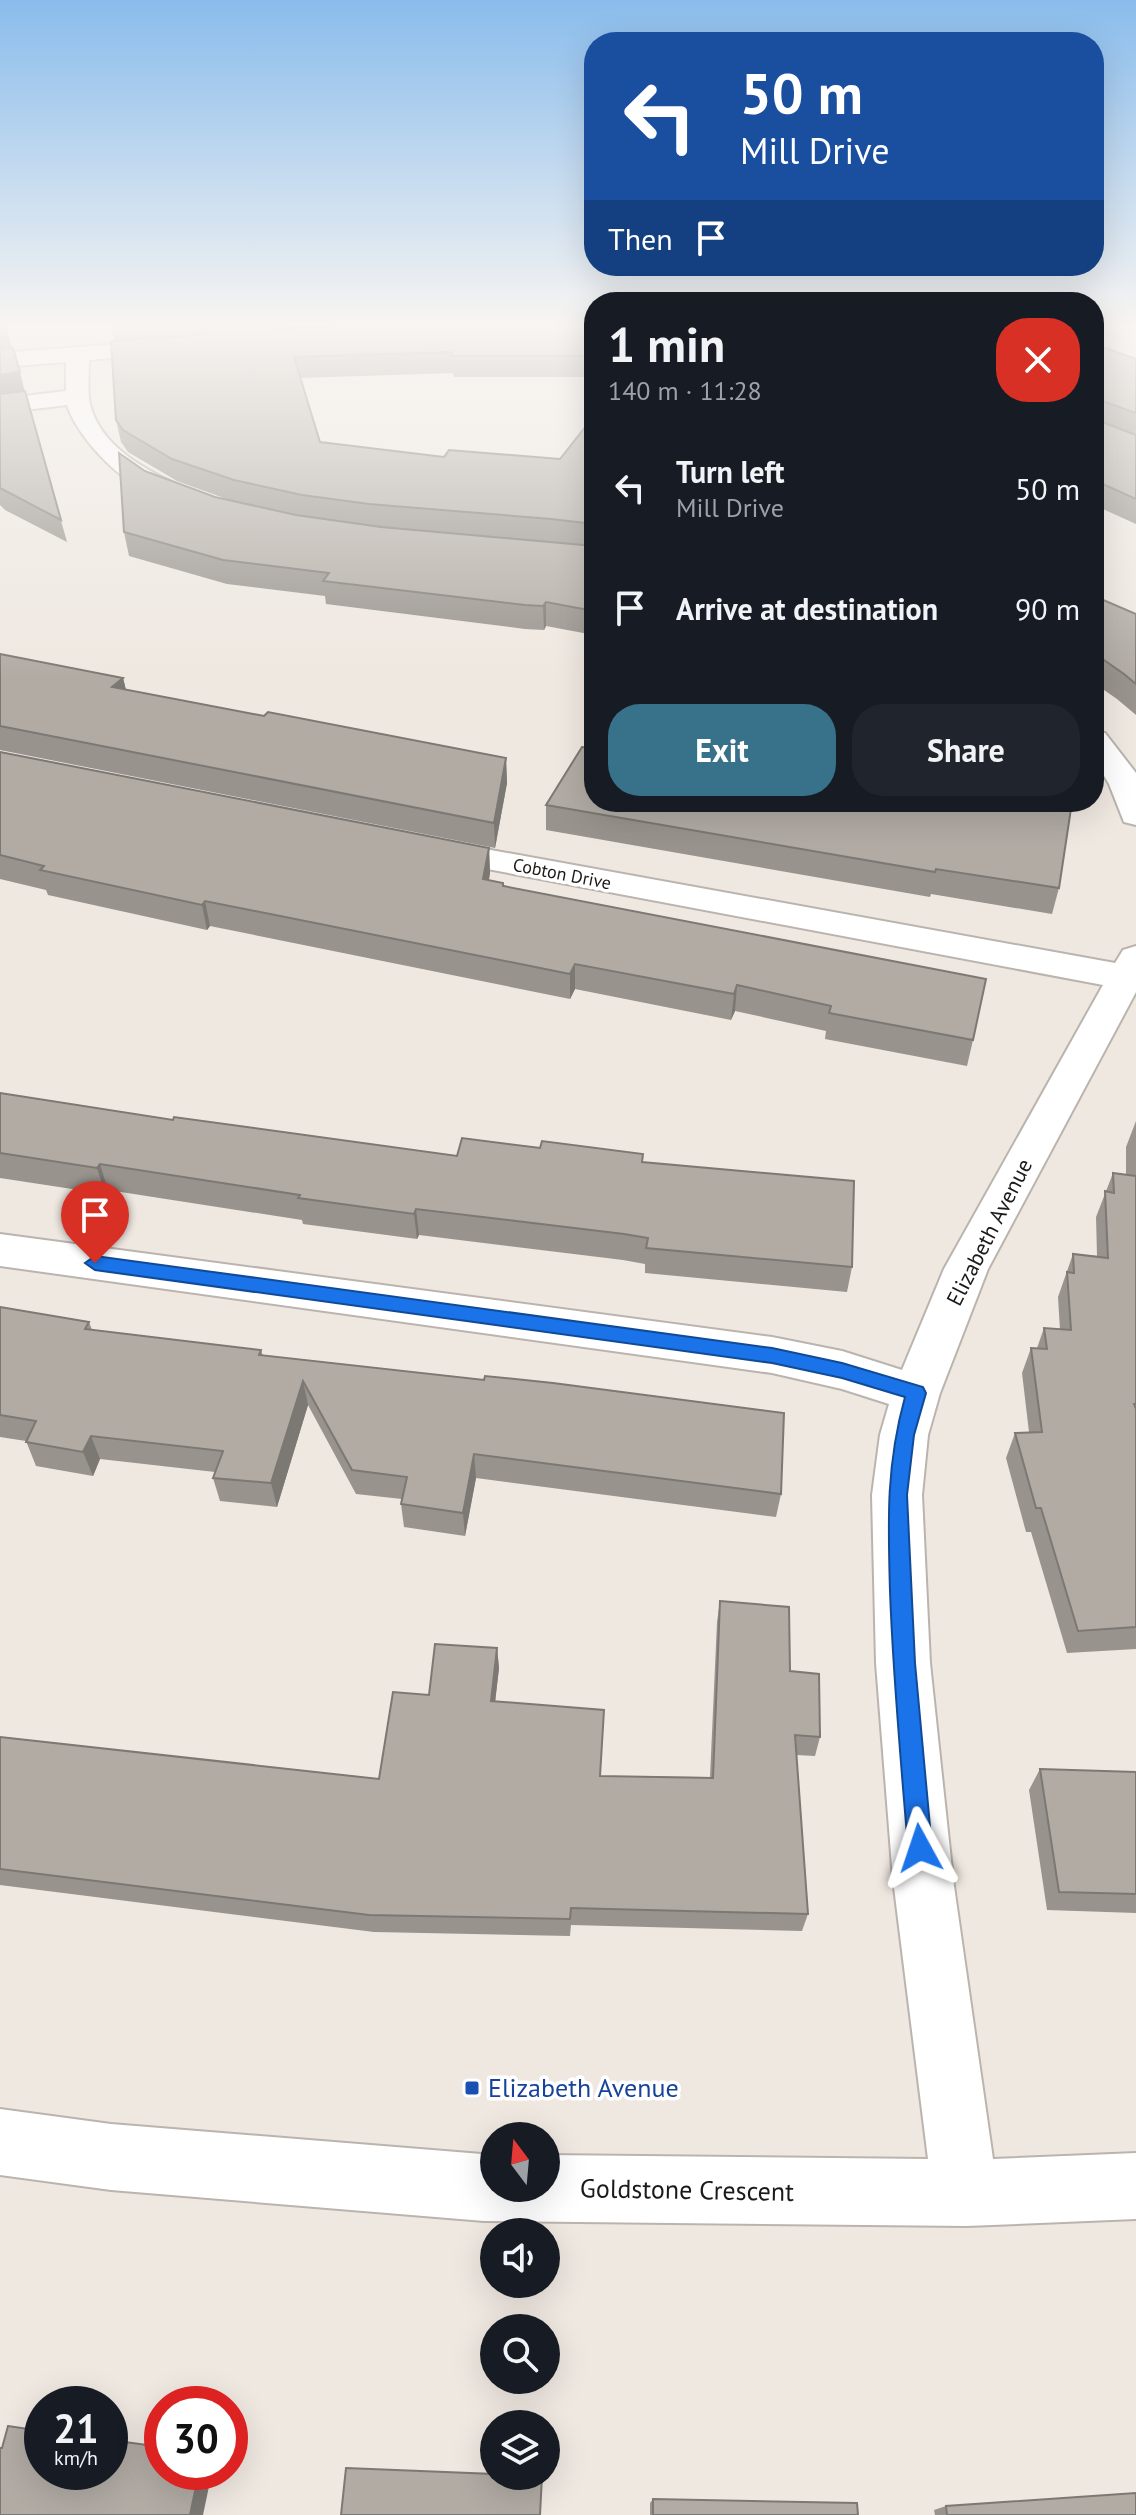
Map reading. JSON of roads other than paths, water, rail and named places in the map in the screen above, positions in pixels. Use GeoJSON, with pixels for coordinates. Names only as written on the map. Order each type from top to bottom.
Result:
{"type":"FeatureCollection","features":[{"type":"Feature","properties":{"kind":"street"},"geometry":{"type":"LineString","coordinates":[[99,441],[140,474],[199,502]]}},
{"type":"Feature","properties":{"kind":"street"},"geometry":{"type":"LineString","coordinates":[[1104,751],[1116,764],[1129,790],[1136,815]]}},
{"type":"Feature","properties":{"kind":"street","name":"Cobton Drive"},"geometry":{"type":"LineString","coordinates":[[398,842],[1131,968]]}},
{"type":"Feature","properties":{"kind":"street","name":"Elizabeth Avenue"},"geometry":{"type":"LineString","coordinates":[[967,2193],[923,1879],[903,1663],[897,1495],[904,1435],[916,1393],[966,1269],[1131,968]]}},
{"type":"Feature","properties":{"kind":"street"},"geometry":{"type":"LineString","coordinates":[[0,1250],[772,1355],[842,1370],[916,1393]]}},
{"type":"Feature","properties":{"kind":"street","name":"Goldstone Crescent"},"geometry":{"type":"LineString","coordinates":[[0,2142],[111,2157],[484,2188],[967,2193],[1136,2186]]}},
{"type":"Feature","properties":{"kind":"place","name":"Elizabeth Avenue"},"geometry":{"type":"Point","coordinates":[472,2088]}}]}
